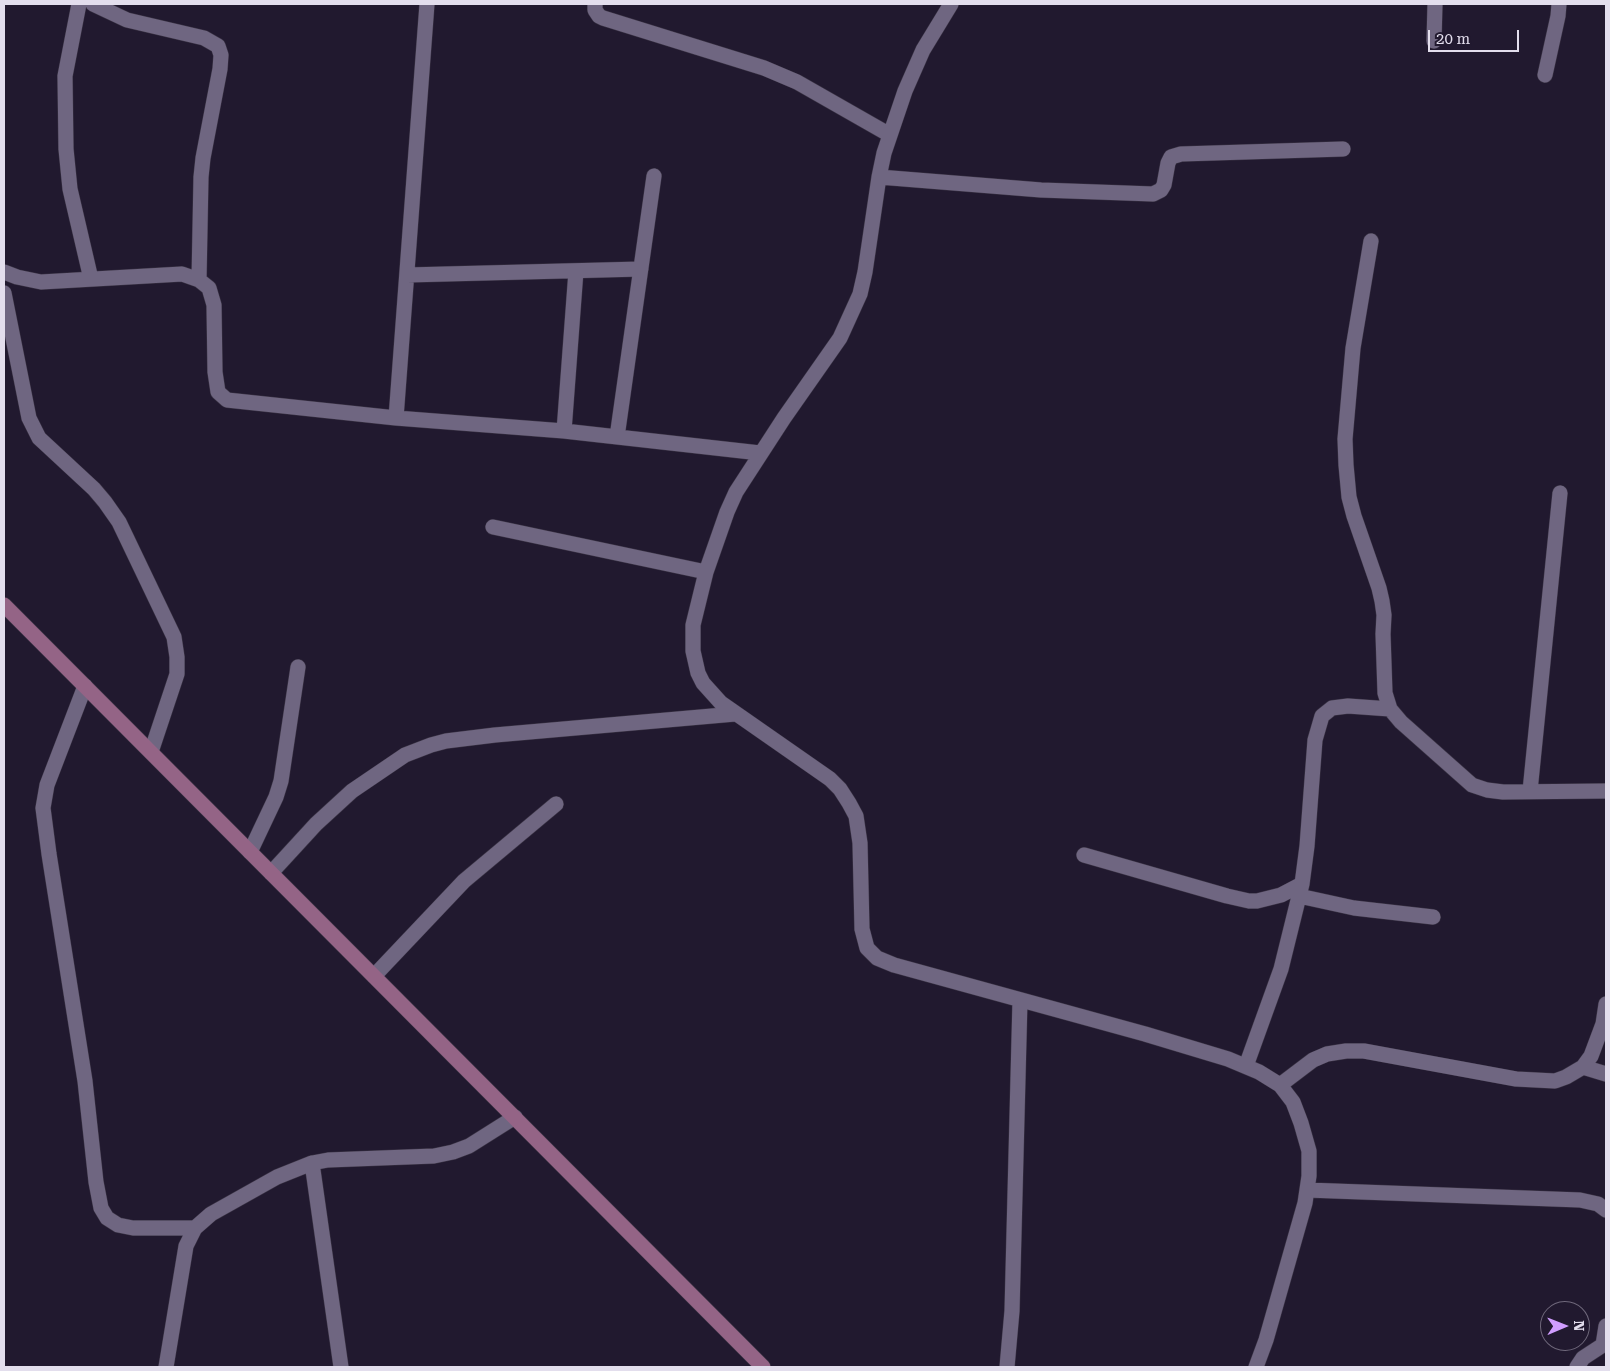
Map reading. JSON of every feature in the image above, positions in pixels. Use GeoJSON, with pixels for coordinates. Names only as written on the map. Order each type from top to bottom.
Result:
{"type":"FeatureCollection","features":[{"type":"Feature","properties":{"kind":"street"},"geometry":{"type":"LineString","coordinates":[[79,4],[65,76],[66,149],[70,189],[92,279]]}},
{"type":"Feature","properties":{"kind":"street"},"geometry":{"type":"LineString","coordinates":[[92,4],[127,20],[204,38],[218,46],[221,55],[220,69],[201,177],[199,280]]}},
{"type":"Feature","properties":{"kind":"street"},"geometry":{"type":"LineString","coordinates":[[396,418],[427,4]]}},
{"type":"Feature","properties":{"kind":"street"},"geometry":{"type":"LineString","coordinates":[[595,4],[599,16],[603,18],[764,68],[797,82],[890,135]]}},
{"type":"Feature","properties":{"kind":"street"},"geometry":{"type":"LineString","coordinates":[[951,4],[923,50],[905,91],[890,135],[879,177],[860,294],[840,338],[760,453],[736,492],[706,572],[693,625],[693,651],[698,673],[703,683],[721,704],[830,779],[840,789],[849,803],[856,816],[860,843],[862,929],[867,948],[877,958],[894,965],[1145,1034],[1228,1059],[1246,1066],[1280,1085],[1294,1102],[1309,1151],[1307,1190],[1266,1340],[1256,1367]]}},
{"type":"Feature","properties":{"kind":"street"},"geometry":{"type":"LineString","coordinates":[[1434,41],[1435,4]]}},
{"type":"Feature","properties":{"kind":"street"},"geometry":{"type":"LineString","coordinates":[[1545,75],[1559,4]]}},
{"type":"Feature","properties":{"kind":"street"},"geometry":{"type":"LineString","coordinates":[[879,177],[1040,190],[1153,194],[1164,185],[1170,157],[1180,154],[1343,149]]}},
{"type":"Feature","properties":{"kind":"street"},"geometry":{"type":"LineString","coordinates":[[617,437],[654,176]]}},
{"type":"Feature","properties":{"kind":"street"},"geometry":{"type":"LineString","coordinates":[[1371,241],[1353,348],[1345,439],[1346,465],[1349,497],[1354,516],[1382,601],[1384,615],[1385,693],[1390,708],[1401,722],[1472,785],[1487,790],[1504,792],[1606,791]]}},
{"type":"Feature","properties":{"kind":"street"},"geometry":{"type":"LineString","coordinates":[[407,275],[641,269]]}},
{"type":"Feature","properties":{"kind":"street"},"geometry":{"type":"LineString","coordinates":[[564,431],[576,271]]}},
{"type":"Feature","properties":{"kind":"street"},"geometry":{"type":"LineString","coordinates":[[4,272],[41,282],[182,274],[199,280],[209,288],[214,305],[215,372],[218,392],[227,400],[396,418],[564,431],[760,453]]}},
{"type":"Feature","properties":{"kind":"street"},"geometry":{"type":"LineString","coordinates":[[4,293],[29,418],[39,438],[94,489],[119,522],[174,637],[177,674],[151,752]]}},
{"type":"Feature","properties":{"kind":"street"},"geometry":{"type":"LineString","coordinates":[[1530,791],[1560,493]]}},
{"type":"Feature","properties":{"kind":"street"},"geometry":{"type":"LineString","coordinates":[[492,527],[706,572]]}},
{"type":"Feature","properties":{"kind":"street"},"geometry":{"type":"LineString","coordinates":[[4,605],[763,1367]]}},
{"type":"Feature","properties":{"kind":"street"},"geometry":{"type":"LineString","coordinates":[[250,852],[276,797],[298,667]]}},
{"type":"Feature","properties":{"kind":"street"},"geometry":{"type":"LineString","coordinates":[[85,686],[47,785],[43,808],[85,1080],[96,1182],[101,1208],[107,1218],[118,1226],[133,1228],[195,1228]]}},
{"type":"Feature","properties":{"kind":"street"},"geometry":{"type":"LineString","coordinates":[[1246,1066],[1281,968],[1300,890],[1307,846],[1315,740],[1322,716],[1332,708],[1348,706],[1390,708]]}},
{"type":"Feature","properties":{"kind":"street"},"geometry":{"type":"LineString","coordinates":[[271,873],[316,824],[352,791],[405,756],[430,745],[446,741],[495,735],[735,714]]}},
{"type":"Feature","properties":{"kind":"street"},"geometry":{"type":"LineString","coordinates":[[374,976],[464,881],[556,804]]}},
{"type":"Feature","properties":{"kind":"street"},"geometry":{"type":"LineString","coordinates":[[1084,855],[1249,901],[1257,901],[1300,890],[1354,908],[1433,917]]}},
{"type":"Feature","properties":{"kind":"street"},"geometry":{"type":"LineString","coordinates":[[1007,1367],[1012,1311],[1020,1000]]}},
{"type":"Feature","properties":{"kind":"street"},"geometry":{"type":"LineString","coordinates":[[1280,1085],[1313,1060],[1327,1054],[1346,1051],[1364,1051],[1516,1079],[1555,1081],[1566,1078],[1583,1067],[1592,1056],[1604,1024],[1606,1004]]}},
{"type":"Feature","properties":{"kind":"street"},"geometry":{"type":"LineString","coordinates":[[1583,1067],[1606,1074]]}},
{"type":"Feature","properties":{"kind":"street"},"geometry":{"type":"LineString","coordinates":[[166,1367],[186,1246],[195,1228],[211,1214],[277,1177],[312,1163],[328,1160],[434,1156],[453,1152],[469,1146],[515,1117]]}},
{"type":"Feature","properties":{"kind":"street"},"geometry":{"type":"LineString","coordinates":[[312,1163],[340,1367]]}},
{"type":"Feature","properties":{"kind":"street"},"geometry":{"type":"LineString","coordinates":[[1307,1190],[1580,1200],[1598,1204],[1606,1210]]}},
{"type":"Feature","properties":{"kind":"street"},"geometry":{"type":"LineString","coordinates":[[1577,1367],[1583,1358],[1605,1344],[1606,1326]]}}]}
